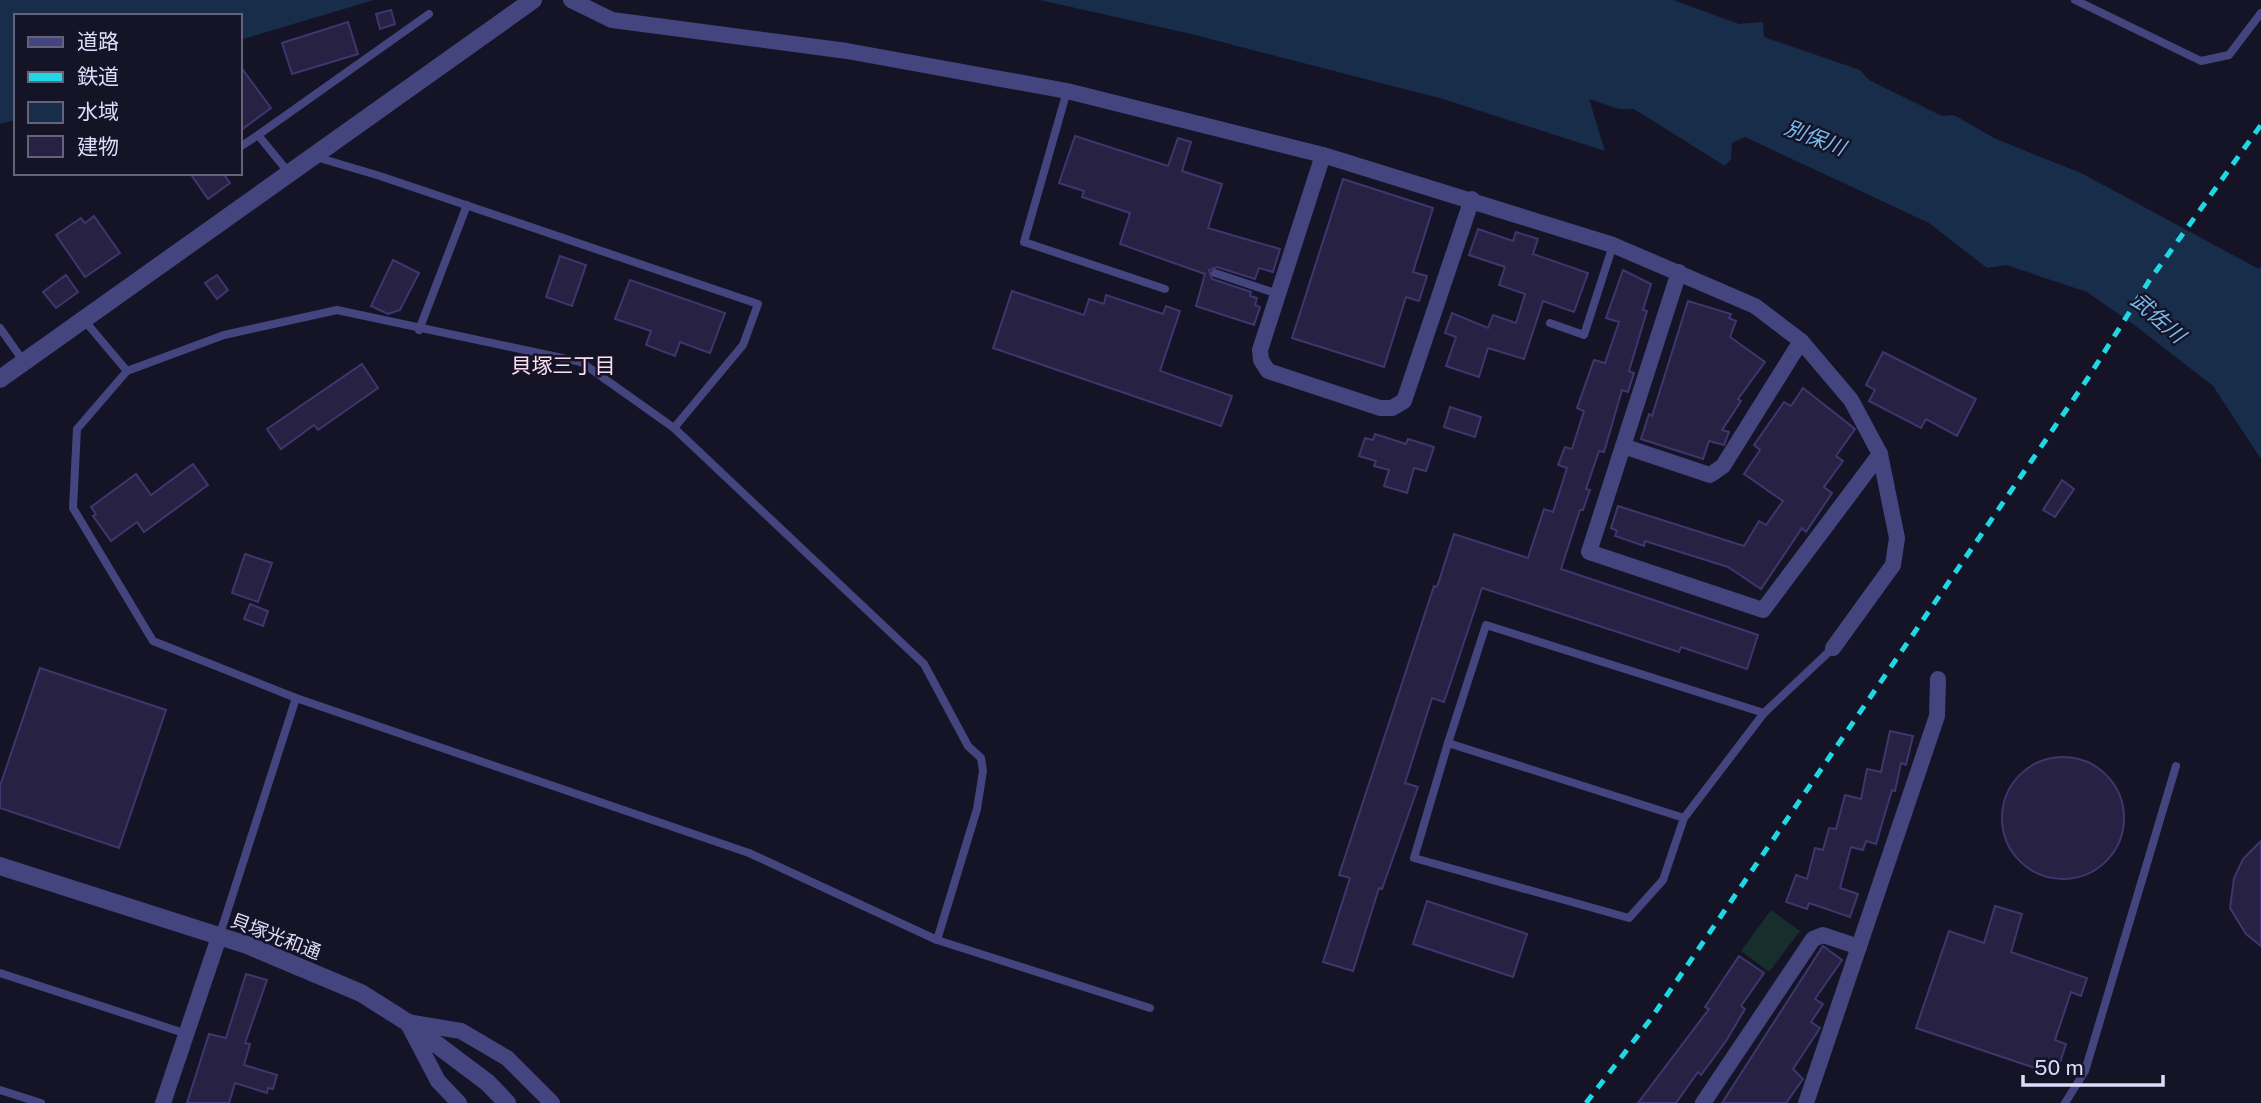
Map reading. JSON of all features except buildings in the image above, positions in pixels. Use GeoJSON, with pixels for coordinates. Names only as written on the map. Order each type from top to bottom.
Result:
{"type":"FeatureCollection","features":[{"type":"Feature","properties":{"kind":"street"},"geometry":{"type":"LineString","coordinates":[[0,379],[291,175],[533,0]]}},
{"type":"Feature","properties":{"kind":"street"},"geometry":{"type":"LineString","coordinates":[[571,0],[612,20],[847,51],[1067,90],[1323,155],[1472,199],[1613,245],[1755,306],[1801,341],[1851,400],[1880,454],[1896,538],[1893,565],[1833,648]]}},
{"type":"Feature","properties":{"kind":"street"},"geometry":{"type":"LineString","coordinates":[[1323,155],[1261,350],[1261,360],[1268,371],[1380,408],[1392,408],[1404,401],[1472,199]]}},
{"type":"Feature","properties":{"kind":"street"},"geometry":{"type":"LineString","coordinates":[[1679,272],[1589,552],[1763,610],[1880,454]]}},
{"type":"Feature","properties":{"kind":"street"},"geometry":{"type":"LineString","coordinates":[[1623,446],[1710,475],[1723,466],[1801,341]]}},
{"type":"Feature","properties":{"kind":"street"},"geometry":{"type":"LineString","coordinates":[[1806,1103],[1937,716],[1938,680]]}},
{"type":"Feature","properties":{"kind":"street","name":"貝塚光和通"},"geometry":{"type":"LineString","coordinates":[[0,866],[247,945],[361,993],[407,1022],[488,1083],[507,1103]]}},
{"type":"Feature","properties":{"kind":"street"},"geometry":{"type":"LineString","coordinates":[[1703,1103],[1813,939],[1823,934],[1859,947]]}},
{"type":"Feature","properties":{"kind":"street"},"geometry":{"type":"LineString","coordinates":[[163,1103],[219,937]]}},
{"type":"Feature","properties":{"kind":"street"},"geometry":{"type":"LineString","coordinates":[[407,1022],[438,1081],[459,1103]]}},
{"type":"Feature","properties":{"kind":"street"},"geometry":{"type":"LineString","coordinates":[[407,1022],[461,1031],[507,1058],[552,1103]]}},
{"type":"Feature","properties":{"kind":"lane"},"geometry":{"type":"LineString","coordinates":[[2075,0],[2201,61],[2229,55],[2261,13]]}},
{"type":"Feature","properties":{"kind":"lane"},"geometry":{"type":"LineString","coordinates":[[242,146],[429,13]]}},
{"type":"Feature","properties":{"kind":"lane"},"geometry":{"type":"LineString","coordinates":[[1067,90],[1024,242],[1165,289]]}},
{"type":"Feature","properties":{"kind":"lane"},"geometry":{"type":"LineString","coordinates":[[258,135],[291,175]]}},
{"type":"Feature","properties":{"kind":"lane"},"geometry":{"type":"LineString","coordinates":[[316,157],[467,205],[758,304],[743,345],[674,428]]}},
{"type":"Feature","properties":{"kind":"lane"},"geometry":{"type":"LineString","coordinates":[[419,330],[467,205]]}},
{"type":"Feature","properties":{"kind":"lane"},"geometry":{"type":"LineString","coordinates":[[1550,323],[1584,335],[1613,245]]}},
{"type":"Feature","properties":{"kind":"lane"},"geometry":{"type":"LineString","coordinates":[[1215,273],[1278,294]]}},
{"type":"Feature","properties":{"kind":"lane"},"geometry":{"type":"LineString","coordinates":[[937,940],[976,809],[983,771],[981,758],[968,746],[924,664],[674,428],[581,362],[419,330],[337,310],[223,335],[127,371],[76,429],[73,508],[153,641],[296,698],[749,853],[937,940],[1150,1008]]}},
{"type":"Feature","properties":{"kind":"lane"},"geometry":{"type":"LineString","coordinates":[[83,319],[127,371]]}},
{"type":"Feature","properties":{"kind":"lane"},"geometry":{"type":"LineString","coordinates":[[0,328],[24,362]]}},
{"type":"Feature","properties":{"kind":"lane"},"geometry":{"type":"LineString","coordinates":[[1764,713],[1486,625],[1414,859],[1629,918],[1663,880],[1684,818],[1764,713],[1833,648]]}},
{"type":"Feature","properties":{"kind":"lane"},"geometry":{"type":"LineString","coordinates":[[219,937],[296,698]]}},
{"type":"Feature","properties":{"kind":"lane"},"geometry":{"type":"LineString","coordinates":[[1448,743],[1684,818]]}},
{"type":"Feature","properties":{"kind":"lane"},"geometry":{"type":"LineString","coordinates":[[2065,1103],[2085,1071],[2176,766]]}},
{"type":"Feature","properties":{"kind":"lane"},"geometry":{"type":"LineString","coordinates":[[0,972],[187,1034]]}},
{"type":"Feature","properties":{"kind":"lane"},"geometry":{"type":"LineString","coordinates":[[0,1090],[41,1103]]}},
{"type":"Feature","properties":{"kind":"green space"},"geometry":{"type":"Polygon","coordinates":[[[1771,910],[1800,931],[1769,972],[1741,951],[1771,910]]]}},
{"type":"Feature","properties":{"kind":"water"},"geometry":{"type":"Polygon","coordinates":[[[0,0],[374,0],[242,39],[242,14],[14,14],[14,120],[0,124],[0,0]]]}},
{"type":"Feature","properties":{"kind":"water"},"geometry":{"type":"Polygon","coordinates":[[[1040,0],[1673,0],[1739,24],[1763,22],[1764,37],[1860,70],[1869,80],[1942,116],[1954,115],[1996,139],[2081,173],[2259,269],[2261,266],[2261,459],[2213,386],[2087,292],[2006,265],[1987,268],[1929,223],[1745,137],[1732,143],[1731,159],[1725,166],[1634,109],[1619,109],[1589,99],[1605,151],[1443,99],[1187,33],[1040,0]]]}},
{"type":"Feature","properties":{"kind":"railway"},"geometry":{"type":"LineString","coordinates":[[1586,1103],[1650,1020],[2088,378],[2149,281],[2261,125]]}},
{"type":"Feature","properties":{"kind":"district","name":"貝塚三丁目"},"geometry":{"type":"Point","coordinates":[563,366]}},
{"type":"Feature","properties":{"kind":"water label","name":"別保川"},"geometry":{"type":"Point","coordinates":[1815,138]}},
{"type":"Feature","properties":{"kind":"water label","name":"武佐川"},"geometry":{"type":"Point","coordinates":[2158,318]}}]}
